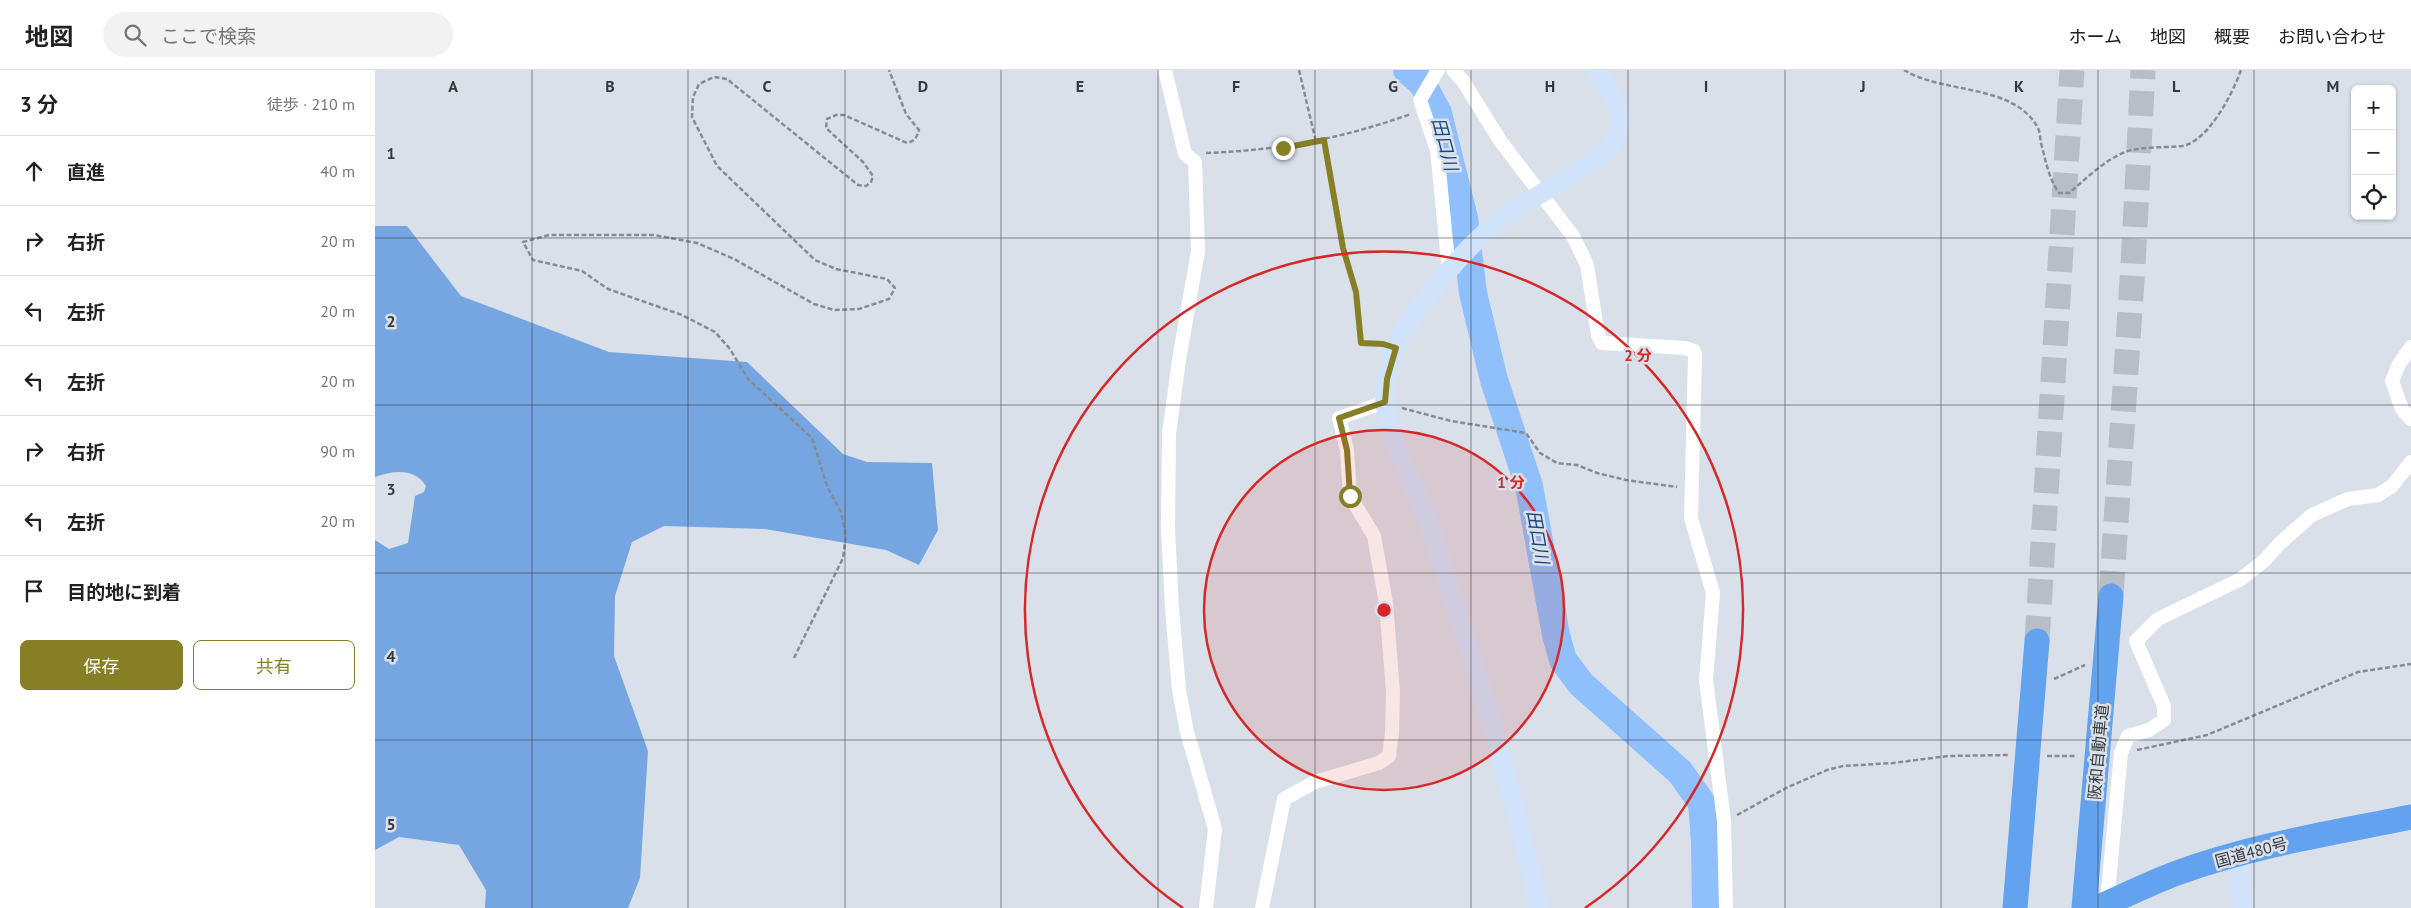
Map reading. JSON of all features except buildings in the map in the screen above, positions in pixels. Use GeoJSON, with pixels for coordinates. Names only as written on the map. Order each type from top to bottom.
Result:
{"type":"FeatureCollection","features":[{"type":"Feature","properties":{"kind":"highway","name":"阪和自動車道"},"geometry":{"type":"LineString","coordinates":[[2096,906],[2110,605]]}},
{"type":"Feature","properties":{"kind":"highway"},"geometry":{"type":"LineString","coordinates":[[2015,908],[2037,641]]}},
{"type":"Feature","properties":{"kind":"highway","name":"国道480号"},"geometry":{"type":"LineString","coordinates":[[2096,906],[2177,873],[2239,854],[2315,835],[2411,817]]}},
{"type":"Feature","properties":{"kind":"street"},"geometry":{"type":"LineString","coordinates":[[1165,70],[1185,154],[1195,162],[1198,251],[1170,426],[1168,528],[1179,690],[1187,732],[1215,830],[1206,908]]}},
{"type":"Feature","properties":{"kind":"street"},"geometry":{"type":"LineString","coordinates":[[1453,70],[1463,81],[1501,142],[1573,236],[1587,265],[1598,335],[1602,344],[1685,348],[1694,351],[1691,518],[1713,593],[1706,680],[1724,821],[1726,908]]}},
{"type":"Feature","properties":{"kind":"street"},"geometry":{"type":"LineString","coordinates":[[1539,908],[1522,833],[1495,733],[1431,529],[1404,465],[1385,404],[1387,379],[1396,348],[1415,315],[1455,264],[1489,228],[1541,192],[1599,157],[1611,146],[1619,124],[1618,107],[1611,92],[1595,70]]}},
{"type":"Feature","properties":{"kind":"street"},"geometry":{"type":"LineString","coordinates":[[1436,72],[1422,103],[1435,140],[1455,264]]}},
{"type":"Feature","properties":{"kind":"street"},"geometry":{"type":"LineString","coordinates":[[2411,347],[2399,364],[2392,381],[2402,409],[2411,420]]}},
{"type":"Feature","properties":{"kind":"street"},"geometry":{"type":"LineString","coordinates":[[1262,908],[1284,799],[1315,782],[1379,763],[1389,756],[1393,733],[1393,692],[1386,603],[1374,536],[1350,496],[1347,450],[1339,418],[1385,404]]}},
{"type":"Feature","properties":{"kind":"street"},"geometry":{"type":"LineString","coordinates":[[2096,906],[2121,753],[2128,736],[2149,730],[2164,720],[2164,706],[2136,641],[2158,619],[2241,579],[2265,560],[2279,544],[2312,515],[2349,499],[2378,495],[2392,486],[2411,462]]}},
{"type":"Feature","properties":{"kind":"street"},"geometry":{"type":"LineString","coordinates":[[2239,854],[2242,908]]}},
{"type":"Feature","properties":{"kind":"path"},"geometry":{"type":"LineString","coordinates":[[794,658],[843,558],[846,536],[841,512],[827,486],[812,438],[748,379],[730,349],[715,332],[674,312],[608,290],[582,271],[533,260],[523,242],[549,235],[654,235],[697,243],[733,259],[814,304],[834,310],[859,309],[889,299],[895,288],[887,279],[836,269],[815,260],[717,166],[693,118],[693,97],[699,84],[714,77],[727,79],[858,185],[866,186],[871,182],[873,176],[863,162],[826,128],[827,119],[836,115],[844,115],[907,143],[913,142],[919,130],[905,114],[889,70]]}},
{"type":"Feature","properties":{"kind":"path"},"geometry":{"type":"LineString","coordinates":[[1299,70],[1316,142]]}},
{"type":"Feature","properties":{"kind":"path"},"geometry":{"type":"LineString","coordinates":[[1904,70],[1917,78],[2002,98],[2021,109],[2038,128],[2050,180],[2059,193],[2069,193],[2109,160],[2126,152],[2183,146],[2198,140],[2212,124],[2237,82],[2241,70]]}},
{"type":"Feature","properties":{"kind":"path"},"geometry":{"type":"LineString","coordinates":[[1185,154],[1248,152],[1316,142],[1371,128],[1422,103]]}},
{"type":"Feature","properties":{"kind":"path"},"geometry":{"type":"LineString","coordinates":[[1324,140],[1343,248],[1356,292],[1361,343],[1383,344],[1396,348]]}},
{"type":"Feature","properties":{"kind":"path"},"geometry":{"type":"LineString","coordinates":[[1385,404],[1451,421],[1526,433],[1540,452],[1557,463],[1577,465],[1597,473],[1627,480],[1692,489]]}},
{"type":"Feature","properties":{"kind":"path"},"geometry":{"type":"LineString","coordinates":[[2121,753],[2207,735],[2358,672],[2411,664]]}},
{"type":"Feature","properties":{"kind":"path"},"geometry":{"type":"LineString","coordinates":[[1724,821],[1789,787],[1827,770],[1843,766],[1893,763],[1948,756],[2011,755]]}},
{"type":"Feature","properties":{"kind":"path"},"geometry":{"type":"LineString","coordinates":[[2040,756],[2079,756]]}},
{"type":"Feature","properties":{"kind":"shaded area"},"geometry":{"type":"Polygon","coordinates":[[[375,226],[407,226],[461,296],[609,352],[747,362],[843,454],[867,462],[932,463],[938,530],[919,565],[886,550],[765,529],[664,526],[632,542],[615,596],[614,656],[648,751],[640,878],[628,908],[485,908],[486,890],[459,845],[399,837],[375,850],[375,540],[389,549],[408,543],[415,496],[424,492],[426,486],[421,480],[410,473],[397,472],[375,477],[375,226]]]}},
{"type":"Feature","properties":{"kind":"waterway","name":"田口川"},"geometry":{"type":"LineString","coordinates":[[1407,70],[1422,83],[1438,113],[1464,218],[1473,293],[1494,380],[1529,486],[1556,635],[1563,660],[1581,684],[1680,772],[1702,803],[1705,841],[1706,908]]}},
{"type":"Feature","properties":{"kind":"tunnel"},"geometry":{"type":"LineString","coordinates":[[2037,641],[2072,70]]}},
{"type":"Feature","properties":{"kind":"tunnel"},"geometry":{"type":"LineString","coordinates":[[2111,596],[2133,266],[2143,70]]}},
{"type":"Feature","properties":{"kind":"route"},"geometry":{"type":"LineString","coordinates":[[1283,148],[1324,140],[1343,248],[1356,292],[1361,343],[1383,344],[1396,348],[1389,367],[1385,402],[1339,418],[1347,450],[1350,496]]}}]}
